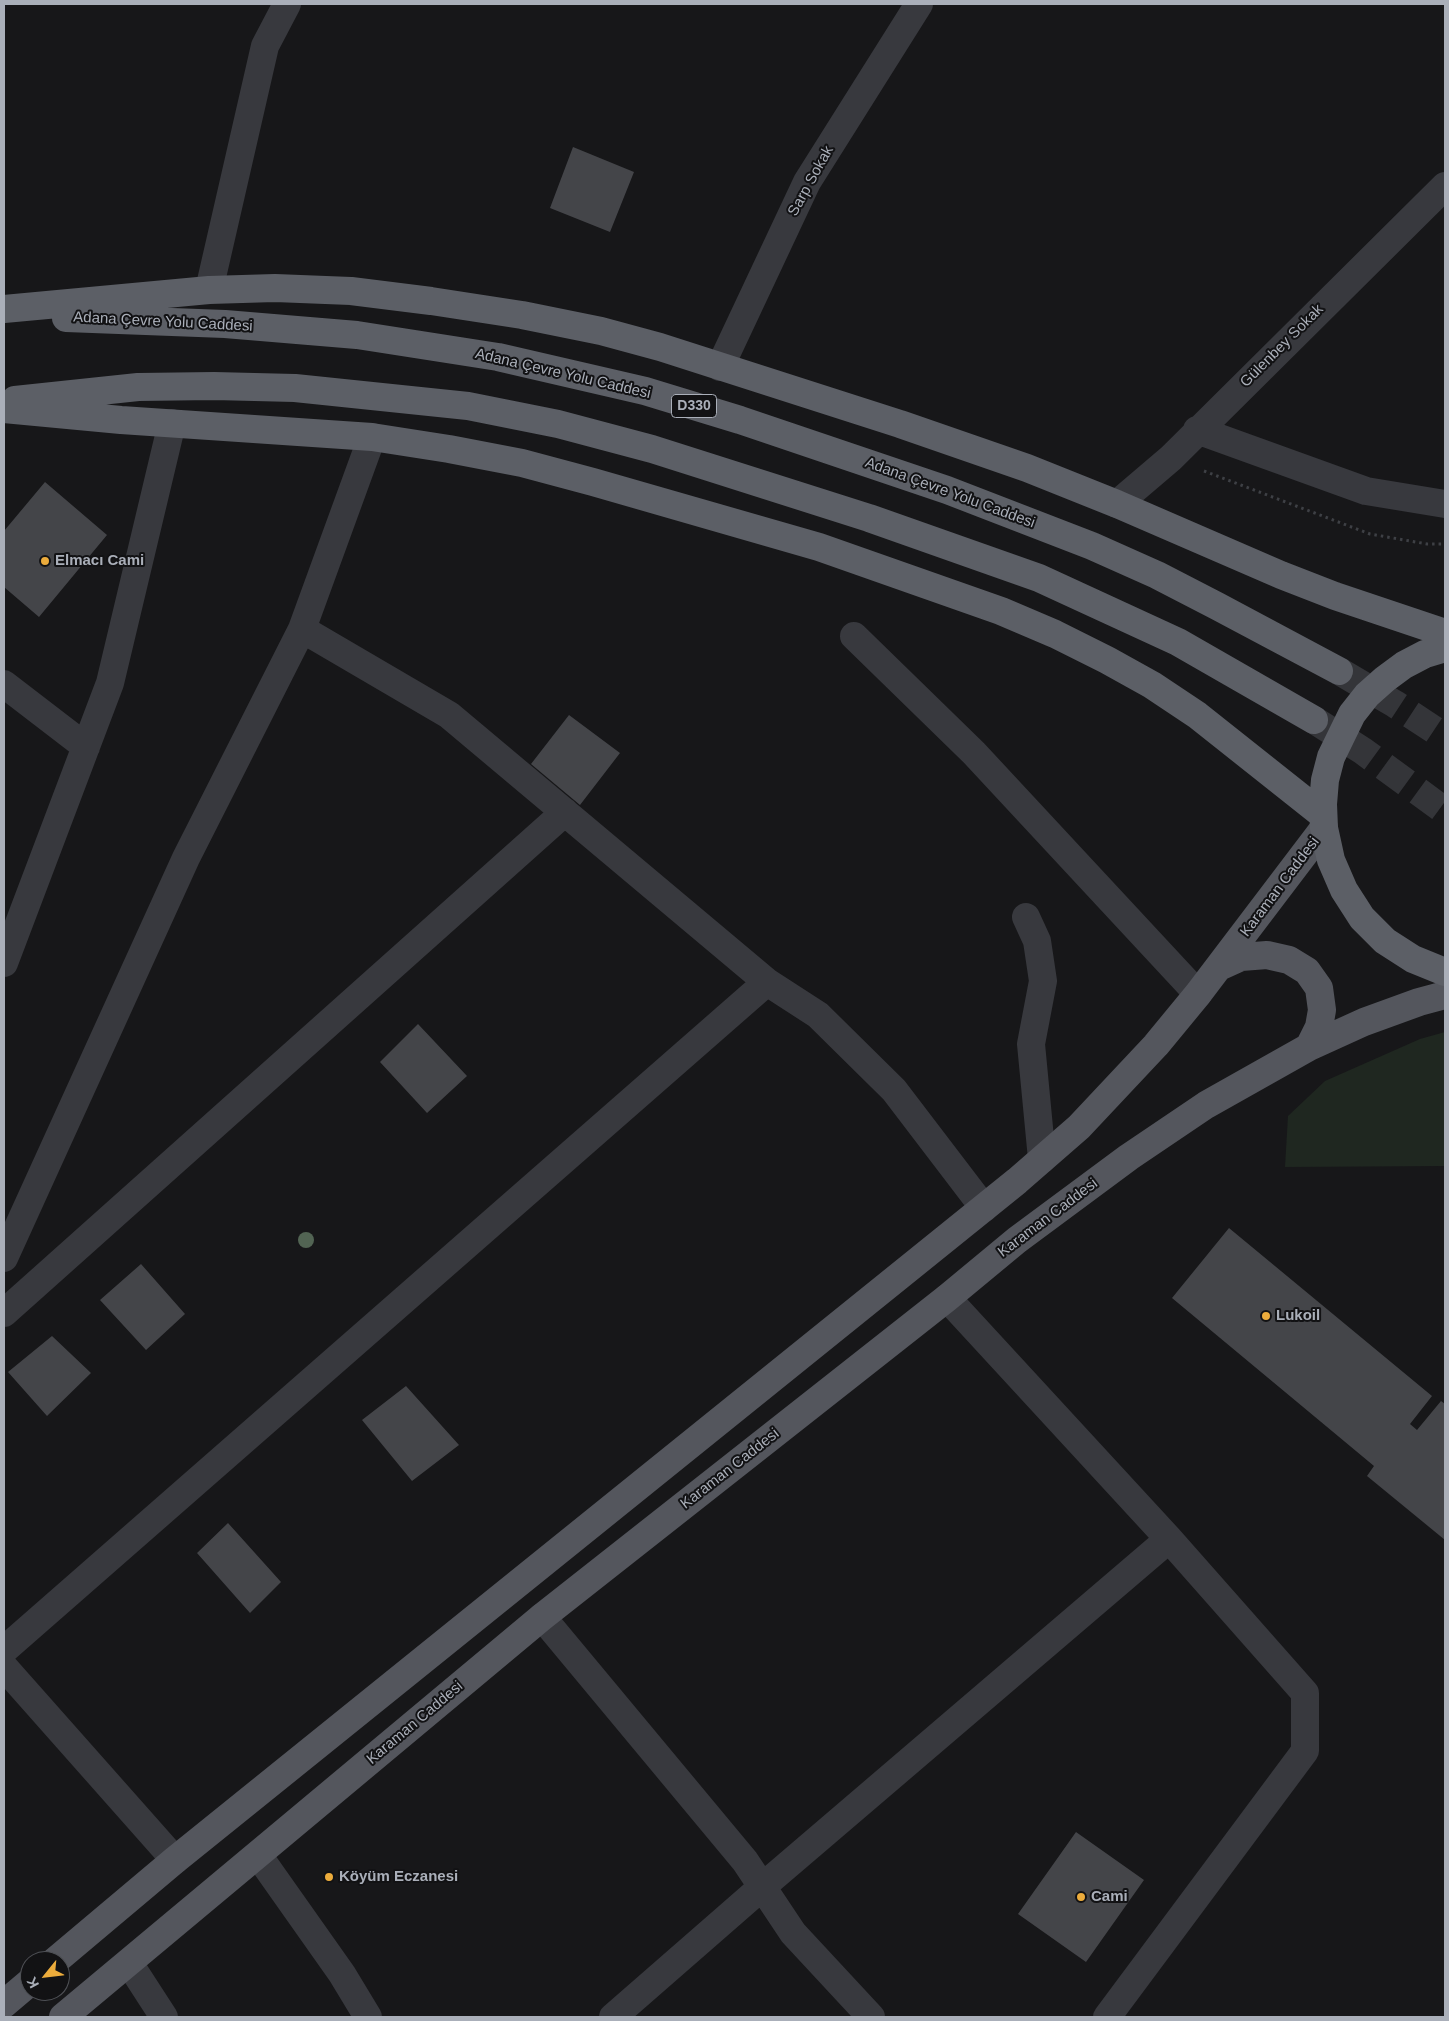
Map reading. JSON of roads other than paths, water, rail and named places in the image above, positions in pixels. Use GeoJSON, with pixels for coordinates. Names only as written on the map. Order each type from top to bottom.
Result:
{"type":"FeatureCollection","features":[{"type":"Feature","properties":{"kind":"highway"},"geometry":{"type":"LineString","coordinates":[[4,309],[209,290],[275,288],[351,291],[504,312],[601,331],[660,347],[909,427],[1026,468],[1117,504],[1299,582],[1445,633]]}},
{"type":"Feature","properties":{"kind":"highway","name":"Adana Çevre Yolu Caddesi"},"geometry":{"type":"LineString","coordinates":[[4,315],[225,324],[357,335],[498,357],[645,391],[740,420],[947,490],[1092,546],[1165,579],[1339,671]]}},
{"type":"Feature","properties":{"kind":"highway"},"geometry":{"type":"LineString","coordinates":[[4,402],[138,387],[295,388],[468,406],[558,424],[661,452],[869,518],[1039,578],[1178,642],[1314,720]]}},
{"type":"Feature","properties":{"kind":"highway"},"geometry":{"type":"LineString","coordinates":[[4,409],[64,416],[372,437],[449,449],[504,460],[593,482],[819,548],[1001,611],[1056,634],[1152,685],[1198,715],[1324,821]]}},
{"type":"Feature","properties":{"kind":"highway"},"geometry":{"type":"LineString","coordinates":[[1445,648],[1418,658],[1391,674],[1367,695],[1352,714],[1331,757],[1325,780],[1324,821],[1331,860],[1344,890],[1362,918],[1385,941],[1413,959],[1445,972]]}},
{"type":"Feature","properties":{"kind":"main road","name":"Karaman Caddesi"},"geometry":{"type":"LineString","coordinates":[[67,1951],[176,1860],[984,1208],[1079,1127],[1156,1045],[1198,994],[1324,821]]}},
{"type":"Feature","properties":{"kind":"main road"},"geometry":{"type":"LineString","coordinates":[[1218,967],[1241,957],[1267,955],[1288,960],[1307,971],[1319,988],[1322,1010],[1319,1027],[1309,1047]]}},
{"type":"Feature","properties":{"kind":"main road","name":"Karaman Caddesi"},"geometry":{"type":"LineString","coordinates":[[63,2017],[542,1617],[948,1298],[1017,1240],[1167,1130],[1309,1047],[1374,1019],[1419,1002],[1445,995]]}},
{"type":"Feature","properties":{"kind":"main road"},"geometry":{"type":"LineString","coordinates":[[4,2004],[20,1990]]}},
{"type":"Feature","properties":{"kind":"street"},"geometry":{"type":"LineString","coordinates":[[209,290],[265,46],[286,4]]}},
{"type":"Feature","properties":{"kind":"street","name":"Sarp Sokak"},"geometry":{"type":"LineString","coordinates":[[720,367],[807,182],[919,4]]}},
{"type":"Feature","properties":{"kind":"street","name":"Gülenbey Sokak"},"geometry":{"type":"LineString","coordinates":[[1117,504],[1171,458],[1197,430],[1445,186]]}},
{"type":"Feature","properties":{"kind":"street"},"geometry":{"type":"LineString","coordinates":[[4,962],[110,683],[172,423]]}},
{"type":"Feature","properties":{"kind":"street"},"geometry":{"type":"LineString","coordinates":[[1197,430],[1366,491],[1445,504]]}},
{"type":"Feature","properties":{"kind":"street"},"geometry":{"type":"LineString","coordinates":[[4,1258],[186,858],[302,629],[372,437]]}},
{"type":"Feature","properties":{"kind":"street"},"geometry":{"type":"LineString","coordinates":[[302,629],[449,715],[767,982],[818,1015],[894,1090],[984,1208]]}},
{"type":"Feature","properties":{"kind":"street"},"geometry":{"type":"LineString","coordinates":[[854,636],[974,753],[1198,994]]}},
{"type":"Feature","properties":{"kind":"street"},"geometry":{"type":"LineString","coordinates":[[4,684],[86,747]]}},
{"type":"Feature","properties":{"kind":"street"},"geometry":{"type":"LineString","coordinates":[[4,1313],[565,812]]}},
{"type":"Feature","properties":{"kind":"street"},"geometry":{"type":"LineString","coordinates":[[1026,917],[1037,941],[1043,981],[1031,1044],[1042,1159]]}},
{"type":"Feature","properties":{"kind":"street"},"geometry":{"type":"LineString","coordinates":[[4,1650],[767,982]]}},
{"type":"Feature","properties":{"kind":"street"},"geometry":{"type":"LineString","coordinates":[[948,1298],[1169,1540],[1305,1693],[1305,1751],[1107,2017]]}},
{"type":"Feature","properties":{"kind":"street"},"geometry":{"type":"LineString","coordinates":[[614,2017],[762,1887],[1169,1540]]}},
{"type":"Feature","properties":{"kind":"street"},"geometry":{"type":"LineString","coordinates":[[542,1617],[745,1861],[793,1934],[871,2017]]}},
{"type":"Feature","properties":{"kind":"street"},"geometry":{"type":"LineString","coordinates":[[4,1667],[176,1860]]}},
{"type":"Feature","properties":{"kind":"street"},"geometry":{"type":"LineString","coordinates":[[258,1855],[342,1974],[368,2017]]}},
{"type":"Feature","properties":{"kind":"street"},"geometry":{"type":"LineString","coordinates":[[128,1963],[164,2017]]}},
{"type":"Feature","properties":{"kind":"tunnel"},"geometry":{"type":"LineString","coordinates":[[1339,671],[1395,704],[1445,737]]}},
{"type":"Feature","properties":{"kind":"tunnel"},"geometry":{"type":"LineString","coordinates":[[1314,720],[1363,751],[1445,811]]}},
{"type":"Feature","properties":{"kind":"place","name":"Elmacı Cami"},"geometry":{"type":"Point","coordinates":[45,561]}},
{"type":"Feature","properties":{"kind":"place","name":"Lukoil"},"geometry":{"type":"Point","coordinates":[1266,1316]}},
{"type":"Feature","properties":{"kind":"place","name":"Köyüm Eczanesi"},"geometry":{"type":"Point","coordinates":[329,1877]}},
{"type":"Feature","properties":{"kind":"place","name":"Cami"},"geometry":{"type":"Point","coordinates":[1081,1897]}}]}
